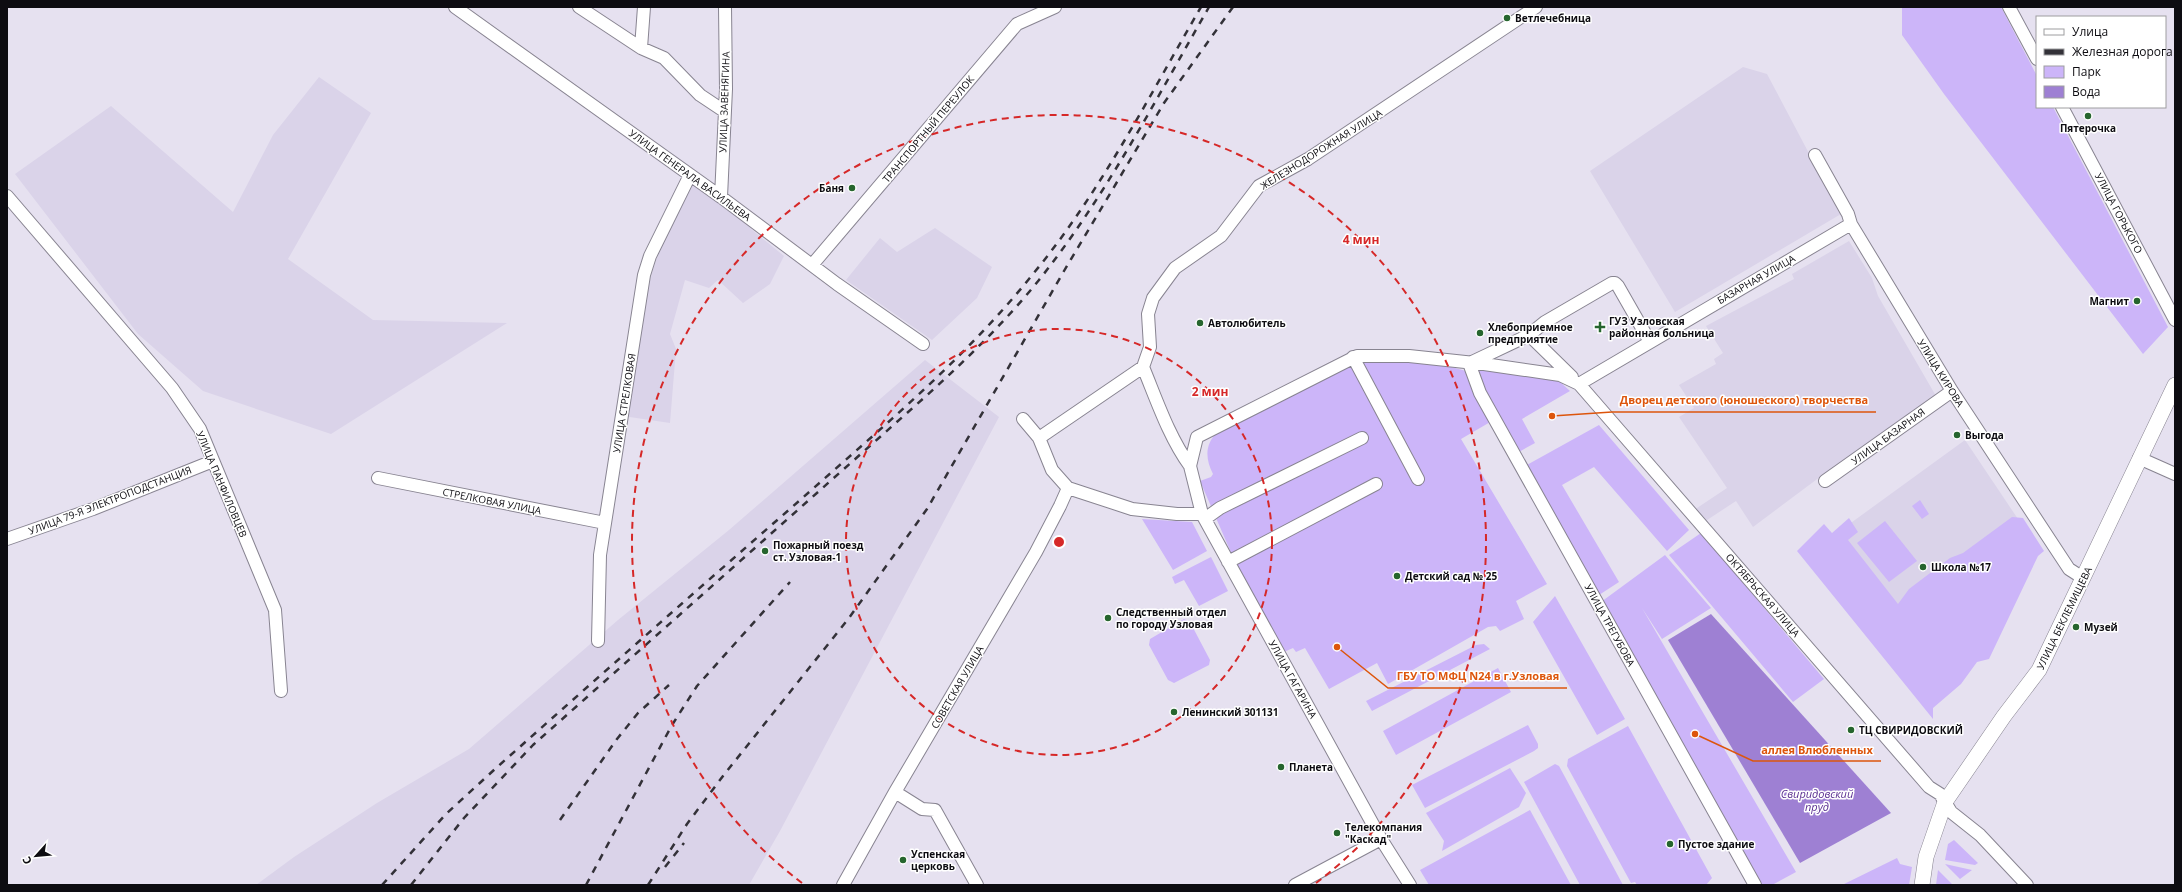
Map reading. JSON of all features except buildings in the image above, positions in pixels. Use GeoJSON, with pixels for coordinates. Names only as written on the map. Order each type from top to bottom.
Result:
{"type":"FeatureCollection","features":[{"type":"Feature","properties":{"kind":"main road","name":"УЛИЦА БЕКЛЕМИЩЕВА"},"geometry":{"type":"LineString","coordinates":[[1922,885],[1926,857],[1945,802],[2004,716],[2039,670],[2175,384]]}},
{"type":"Feature","properties":{"kind":"street","name":"УЛИЦА ГЕНЕРАЛА ВАСИЛЬЕВА"},"geometry":{"type":"LineString","coordinates":[[455,7],[721,197],[812,265],[923,344]]}},
{"type":"Feature","properties":{"kind":"street"},"geometry":{"type":"LineString","coordinates":[[579,7],[641,48],[664,58],[700,95],[724,111]]}},
{"type":"Feature","properties":{"kind":"street"},"geometry":{"type":"LineString","coordinates":[[641,48],[644,7]]}},
{"type":"Feature","properties":{"kind":"street","name":"УЛИЦА ЗАВЕНЯГИНА"},"geometry":{"type":"LineString","coordinates":[[721,197],[726,89],[725,7]]}},
{"type":"Feature","properties":{"kind":"street","name":"ТРАНСПОРТНЫЙ ПЕРЕУЛОК"},"geometry":{"type":"LineString","coordinates":[[812,265],[1017,24],[1055,7]]}},
{"type":"Feature","properties":{"kind":"street","name":"ЖЕЛЕЗНОДОРОЖНАЯ УЛИЦА"},"geometry":{"type":"LineString","coordinates":[[1144,367],[1150,347],[1148,314],[1153,298],[1175,268],[1221,236],[1259,186],[1314,155],[1536,7]]}},
{"type":"Feature","properties":{"kind":"street"},"geometry":{"type":"LineString","coordinates":[[2009,7],[2036,57]]}},
{"type":"Feature","properties":{"kind":"street","name":"УЛИЦА ГОРЬКОГО"},"geometry":{"type":"LineString","coordinates":[[2063,108],[2175,320]]}},
{"type":"Feature","properties":{"kind":"street","name":"УЛИЦА КИРОВА"},"geometry":{"type":"LineString","coordinates":[[1815,155],[1848,214],[1851,224],[1952,391],[2069,569],[2083,578]]}},
{"type":"Feature","properties":{"kind":"street","name":"УЛИЦА СТРЕЛКОВАЯ"},"geometry":{"type":"LineString","coordinates":[[598,641],[600,556],[644,275],[650,256],[690,175]]}},
{"type":"Feature","properties":{"kind":"street","name":"УЛИЦА ПАНФИЛОВЦЕВ"},"geometry":{"type":"LineString","coordinates":[[7,196],[172,388],[200,429],[275,610],[281,691]]}},
{"type":"Feature","properties":{"kind":"street","name":"БАЗАРНАЯ УЛИЦА"},"geometry":{"type":"LineString","coordinates":[[1579,384],[1851,224]]}},
{"type":"Feature","properties":{"kind":"street"},"geometry":{"type":"LineString","coordinates":[[1469,363],[1529,334],[1545,322],[1615,283],[1650,342]]}},
{"type":"Feature","properties":{"kind":"street"},"geometry":{"type":"LineString","coordinates":[[1529,334],[1579,384]]}},
{"type":"Feature","properties":{"kind":"street","name":"ОКТЯБРЬСКАЯ УЛИЦА"},"geometry":{"type":"LineString","coordinates":[[1353,357],[1409,356],[1469,363],[1560,375],[1579,384],[1929,787],[1940,794],[1951,812],[1980,835],[2027,885]]}},
{"type":"Feature","properties":{"kind":"street"},"geometry":{"type":"LineString","coordinates":[[1190,466],[1198,437],[1353,357],[1418,479]]}},
{"type":"Feature","properties":{"kind":"street","name":"УЛИЦА ТРЕГУБОВА"},"geometry":{"type":"LineString","coordinates":[[1469,363],[1480,393],[1755,885]]}},
{"type":"Feature","properties":{"kind":"street"},"geometry":{"type":"LineString","coordinates":[[1039,438],[1144,367],[1172,436],[1181,454],[1190,466]]}},
{"type":"Feature","properties":{"kind":"street","name":"УЛИЦА БАЗАРНАЯ"},"geometry":{"type":"LineString","coordinates":[[1824,481],[1952,391]]}},
{"type":"Feature","properties":{"kind":"street"},"geometry":{"type":"LineString","coordinates":[[1022,419],[1039,438],[1052,470],[1068,488],[1132,509],[1204,516],[1362,438]]}},
{"type":"Feature","properties":{"kind":"street"},"geometry":{"type":"LineString","coordinates":[[2139,458],[2175,474]]}},
{"type":"Feature","properties":{"kind":"street","name":"УЛИЦА 79-Я ЭЛЕКТРОПОДСТАНЦИЯ"},"geometry":{"type":"LineString","coordinates":[[7,539],[93,509],[213,461]]}},
{"type":"Feature","properties":{"kind":"street","name":"УЛИЦА ГАГАРИНА"},"geometry":{"type":"LineString","coordinates":[[1190,466],[1204,516],[1228,562],[1381,839],[1410,885]]}},
{"type":"Feature","properties":{"kind":"street","name":"СТРЕЛКОВАЯ УЛИЦА"},"geometry":{"type":"LineString","coordinates":[[378,478],[605,523]]}},
{"type":"Feature","properties":{"kind":"street"},"geometry":{"type":"LineString","coordinates":[[1228,562],[1376,484]]}},
{"type":"Feature","properties":{"kind":"street","name":"СОВЕТСКАЯ УЛИЦА"},"geometry":{"type":"LineString","coordinates":[[843,885],[895,792],[1043,539],[1068,488]]}},
{"type":"Feature","properties":{"kind":"street"},"geometry":{"type":"LineString","coordinates":[[895,792],[922,809],[934,810],[977,885]]}},
{"type":"Feature","properties":{"kind":"street"},"geometry":{"type":"LineString","coordinates":[[1295,885],[1381,839]]}},
{"type":"Feature","properties":{"kind":"shaded area"},"geometry":{"type":"Polygon","coordinates":[[[1743,67],[1767,74],[1841,214],[1675,312],[1590,171],[1743,67]]]}},
{"type":"Feature","properties":{"kind":"shaded area"},"geometry":{"type":"Polygon","coordinates":[[[319,77],[371,113],[288,259],[373,320],[507,323],[331,434],[203,391],[138,334],[15,174],[111,106],[233,212],[273,135],[319,77]]]}},
{"type":"Feature","properties":{"kind":"shaded area"},"geometry":{"type":"Polygon","coordinates":[[[692,180],[736,211],[751,229],[784,256],[770,284],[743,303],[718,280],[709,288],[685,280],[670,334],[676,349],[670,423],[623,416],[647,290],[656,260],[692,180]]]}},
{"type":"Feature","properties":{"kind":"shaded area"},"geometry":{"type":"Polygon","coordinates":[[[935,228],[992,267],[977,298],[932,340],[846,280],[880,238],[897,252],[935,228]]]}},
{"type":"Feature","properties":{"kind":"shaded area"},"geometry":{"type":"Polygon","coordinates":[[[1849,241],[1872,278],[1878,296],[1936,396],[1836,465],[1753,527],[1736,501],[1704,522],[1694,510],[1727,488],[1679,417],[1694,408],[1679,385],[1716,364],[1714,359],[1723,353],[1706,326],[1794,279],[1792,274],[1849,241]]]}},
{"type":"Feature","properties":{"kind":"shaded area"},"geometry":{"type":"Polygon","coordinates":[[[925,360],[999,417],[780,831],[749,885],[256,885],[294,857],[377,803],[469,749],[618,620],[729,530],[925,360]]]}},
{"type":"Feature","properties":{"kind":"shaded area","name":"Школа №17"},"geometry":{"type":"Polygon","coordinates":[[[1965,440],[2020,522],[1919,640],[1837,533],[1965,440]]]}},
{"type":"Feature","properties":{"kind":"green space"},"geometry":{"type":"Polygon","coordinates":[[[1902,7],[2001,7],[2036,74],[2036,108],[2054,108],[2168,327],[2143,354],[1944,94],[1902,35],[1902,7]]]}},
{"type":"Feature","properties":{"kind":"green space"},"geometry":{"type":"Polygon","coordinates":[[[1383,360],[1440,364],[1466,371],[1492,421],[1461,439],[1547,584],[1516,601],[1524,619],[1500,631],[1496,626],[1488,627],[1388,684],[1377,663],[1329,689],[1305,648],[1296,652],[1293,648],[1284,652],[1236,564],[1200,481],[1211,477],[1213,474],[1209,463],[1208,447],[1217,432],[1349,364],[1383,360]]]}},
{"type":"Feature","properties":{"kind":"green space"},"geometry":{"type":"Polygon","coordinates":[[[1471,367],[1559,381],[1570,391],[1522,419],[1535,443],[1517,453],[1471,367]]]}},
{"type":"Feature","properties":{"kind":"green space"},"geometry":{"type":"Polygon","coordinates":[[[1599,425],[1689,530],[1667,551],[1594,467],[1562,485],[1619,582],[1599,595],[1525,466],[1599,425]]]}},
{"type":"Feature","properties":{"kind":"green space"},"geometry":{"type":"Polygon","coordinates":[[[1920,500],[1929,514],[1922,519],[1912,506],[1920,500]]]}},
{"type":"Feature","properties":{"kind":"green space"},"geometry":{"type":"Polygon","coordinates":[[[2012,517],[2023,518],[2044,551],[2038,556],[1989,659],[1977,662],[1961,684],[1933,708],[1933,719],[1797,551],[1824,524],[1832,533],[1849,518],[1858,532],[1848,540],[1898,604],[1909,589],[1950,558],[1963,553],[2012,517]]]}},
{"type":"Feature","properties":{"kind":"green space"},"geometry":{"type":"Polygon","coordinates":[[[1142,519],[1192,522],[1207,551],[1173,570],[1142,519]]]}},
{"type":"Feature","properties":{"kind":"green space"},"geometry":{"type":"Polygon","coordinates":[[[1885,521],[1917,561],[1889,582],[1857,543],[1885,521]]]}},
{"type":"Feature","properties":{"kind":"green space"},"geometry":{"type":"Polygon","coordinates":[[[1701,533],[1824,679],[1793,702],[1669,555],[1701,533]]]}},
{"type":"Feature","properties":{"kind":"green space"},"geometry":{"type":"Polygon","coordinates":[[[1665,555],[1711,608],[1662,639],[1642,608],[1796,872],[1772,885],[1758,885],[1601,602],[1665,555]]]}},
{"type":"Feature","properties":{"kind":"green space"},"geometry":{"type":"Polygon","coordinates":[[[1211,557],[1228,591],[1199,606],[1184,580],[1175,584],[1172,577],[1211,557]]]}},
{"type":"Feature","properties":{"kind":"green space"},"geometry":{"type":"Polygon","coordinates":[[[1555,596],[1625,719],[1597,735],[1533,622],[1555,596]]]}},
{"type":"Feature","properties":{"kind":"green space"},"geometry":{"type":"Polygon","coordinates":[[[1184,619],[1190,622],[1210,660],[1209,665],[1174,683],[1168,680],[1149,645],[1150,639],[1184,619]]]}},
{"type":"Feature","properties":{"kind":"green space"},"geometry":{"type":"Polygon","coordinates":[[[1484,644],[1490,649],[1372,711],[1366,701],[1476,645],[1484,644]]]}},
{"type":"Feature","properties":{"kind":"green space"},"geometry":{"type":"Polygon","coordinates":[[[1498,668],[1511,692],[1396,755],[1383,731],[1498,668]]]}},
{"type":"Feature","properties":{"kind":"green space"},"geometry":{"type":"Polygon","coordinates":[[[1528,725],[1538,744],[1538,748],[1425,808],[1412,785],[1528,725]]]}},
{"type":"Feature","properties":{"kind":"green space"},"geometry":{"type":"Polygon","coordinates":[[[1628,726],[1712,878],[1706,885],[1637,885],[1635,882],[1631,883],[1567,766],[1568,759],[1628,726]]]}},
{"type":"Feature","properties":{"kind":"green space"},"geometry":{"type":"Polygon","coordinates":[[[1555,764],[1559,766],[1623,885],[1580,885],[1524,782],[1555,764]]]}},
{"type":"Feature","properties":{"kind":"green space"},"geometry":{"type":"Polygon","coordinates":[[[1510,768],[1526,793],[1519,807],[1442,851],[1444,841],[1426,813],[1510,768]]]}},
{"type":"Feature","properties":{"kind":"green space"},"geometry":{"type":"Polygon","coordinates":[[[1530,810],[1571,885],[1429,885],[1420,870],[1530,810]]]}},
{"type":"Feature","properties":{"kind":"green space"},"geometry":{"type":"Polygon","coordinates":[[[1954,840],[1978,863],[1975,865],[1945,860],[1948,844],[1954,840]]]}},
{"type":"Feature","properties":{"kind":"green space"},"geometry":{"type":"Polygon","coordinates":[[[1897,858],[1900,864],[1912,867],[1909,885],[1842,885],[1897,858]]]}},
{"type":"Feature","properties":{"kind":"green space"},"geometry":{"type":"Polygon","coordinates":[[[1945,864],[1972,870],[1960,879],[1945,864]]]}},
{"type":"Feature","properties":{"kind":"green space"},"geometry":{"type":"Polygon","coordinates":[[[1938,870],[1953,885],[1936,885],[1938,870]]]}},
{"type":"Feature","properties":{"kind":"water","name":"Свиридовский пруд"},"geometry":{"type":"Polygon","coordinates":[[[1711,614],[1891,813],[1800,863],[1668,640],[1711,614]]]}},
{"type":"Feature","properties":{"kind":"railway"},"geometry":{"type":"LineString","coordinates":[[382,885],[446,814],[495,769],[891,420],[950,364],[1007,305],[1057,243],[1102,178],[1201,7]]}},
{"type":"Feature","properties":{"kind":"railway"},"geometry":{"type":"LineString","coordinates":[[411,885],[464,818],[533,745],[925,397],[970,355],[1013,311],[1063,248],[1108,181],[1150,112],[1209,7]]}},
{"type":"Feature","properties":{"kind":"railway"},"geometry":{"type":"LineString","coordinates":[[648,885],[687,824],[723,776],[849,618],[927,509],[1064,271],[1164,103],[1233,7]]}},
{"type":"Feature","properties":{"kind":"railway"},"geometry":{"type":"LineString","coordinates":[[586,885],[672,725],[697,686],[790,582]]}},
{"type":"Feature","properties":{"kind":"railway"},"geometry":{"type":"LineString","coordinates":[[560,820],[617,739],[638,713],[669,685]]}},
{"type":"Feature","properties":{"kind":"railway"},"geometry":{"type":"LineString","coordinates":[[665,867],[684,843]]}},
{"type":"Feature","properties":{"kind":"place","name":"Ветлечебница"},"geometry":{"type":"Point","coordinates":[1507,18]}},
{"type":"Feature","properties":{"kind":"place","name":"Пятерочка"},"geometry":{"type":"Point","coordinates":[2088,116]}},
{"type":"Feature","properties":{"kind":"place","name":"Баня"},"geometry":{"type":"Point","coordinates":[852,188]}},
{"type":"Feature","properties":{"kind":"place","name":"Магнит"},"geometry":{"type":"Point","coordinates":[2137,301]}},
{"type":"Feature","properties":{"kind":"place","name":"Автолюбитель"},"geometry":{"type":"Point","coordinates":[1200,323]}},
{"type":"Feature","properties":{"kind":"place","name":"ГУЗ Узловская районная больница"},"geometry":{"type":"Point","coordinates":[1600,327]}},
{"type":"Feature","properties":{"kind":"place","name":"Хлебоприемное предприятие"},"geometry":{"type":"Point","coordinates":[1480,333]}},
{"type":"Feature","properties":{"kind":"place","name":"Дворец детского (юношеского) творчества"},"geometry":{"type":"Point","coordinates":[1552,416]}},
{"type":"Feature","properties":{"kind":"place","name":"Выгода"},"geometry":{"type":"Point","coordinates":[1957,435]}},
{"type":"Feature","properties":{"kind":"place","name":"Пожарный поезд ст. Узловая-1"},"geometry":{"type":"Point","coordinates":[765,551]}},
{"type":"Feature","properties":{"kind":"place","name":"Школа №17"},"geometry":{"type":"Point","coordinates":[1923,567]}},
{"type":"Feature","properties":{"kind":"place","name":"Детский сад № 25"},"geometry":{"type":"Point","coordinates":[1397,576]}},
{"type":"Feature","properties":{"kind":"place","name":"Следственный отдел по городу Узловая"},"geometry":{"type":"Point","coordinates":[1108,618]}},
{"type":"Feature","properties":{"kind":"place","name":"Музей"},"geometry":{"type":"Point","coordinates":[2076,627]}},
{"type":"Feature","properties":{"kind":"place","name":"ГБУ ТО МФЦ N24 в г.Узловая"},"geometry":{"type":"Point","coordinates":[1337,647]}},
{"type":"Feature","properties":{"kind":"place","name":"Ленинский 301131"},"geometry":{"type":"Point","coordinates":[1174,712]}},
{"type":"Feature","properties":{"kind":"place","name":"ТЦ СВИРИДОВСКИЙ"},"geometry":{"type":"Point","coordinates":[1851,730]}},
{"type":"Feature","properties":{"kind":"place","name":"аллея Влюбленных"},"geometry":{"type":"Point","coordinates":[1695,734]}},
{"type":"Feature","properties":{"kind":"place","name":"Планета"},"geometry":{"type":"Point","coordinates":[1281,767]}},
{"type":"Feature","properties":{"kind":"place","name":"Телекомпания \"Каскад\""},"geometry":{"type":"Point","coordinates":[1337,833]}},
{"type":"Feature","properties":{"kind":"place","name":"Пустое здание"},"geometry":{"type":"Point","coordinates":[1670,844]}},
{"type":"Feature","properties":{"kind":"place","name":"Успенская церковь"},"geometry":{"type":"Point","coordinates":[903,860]}}]}
